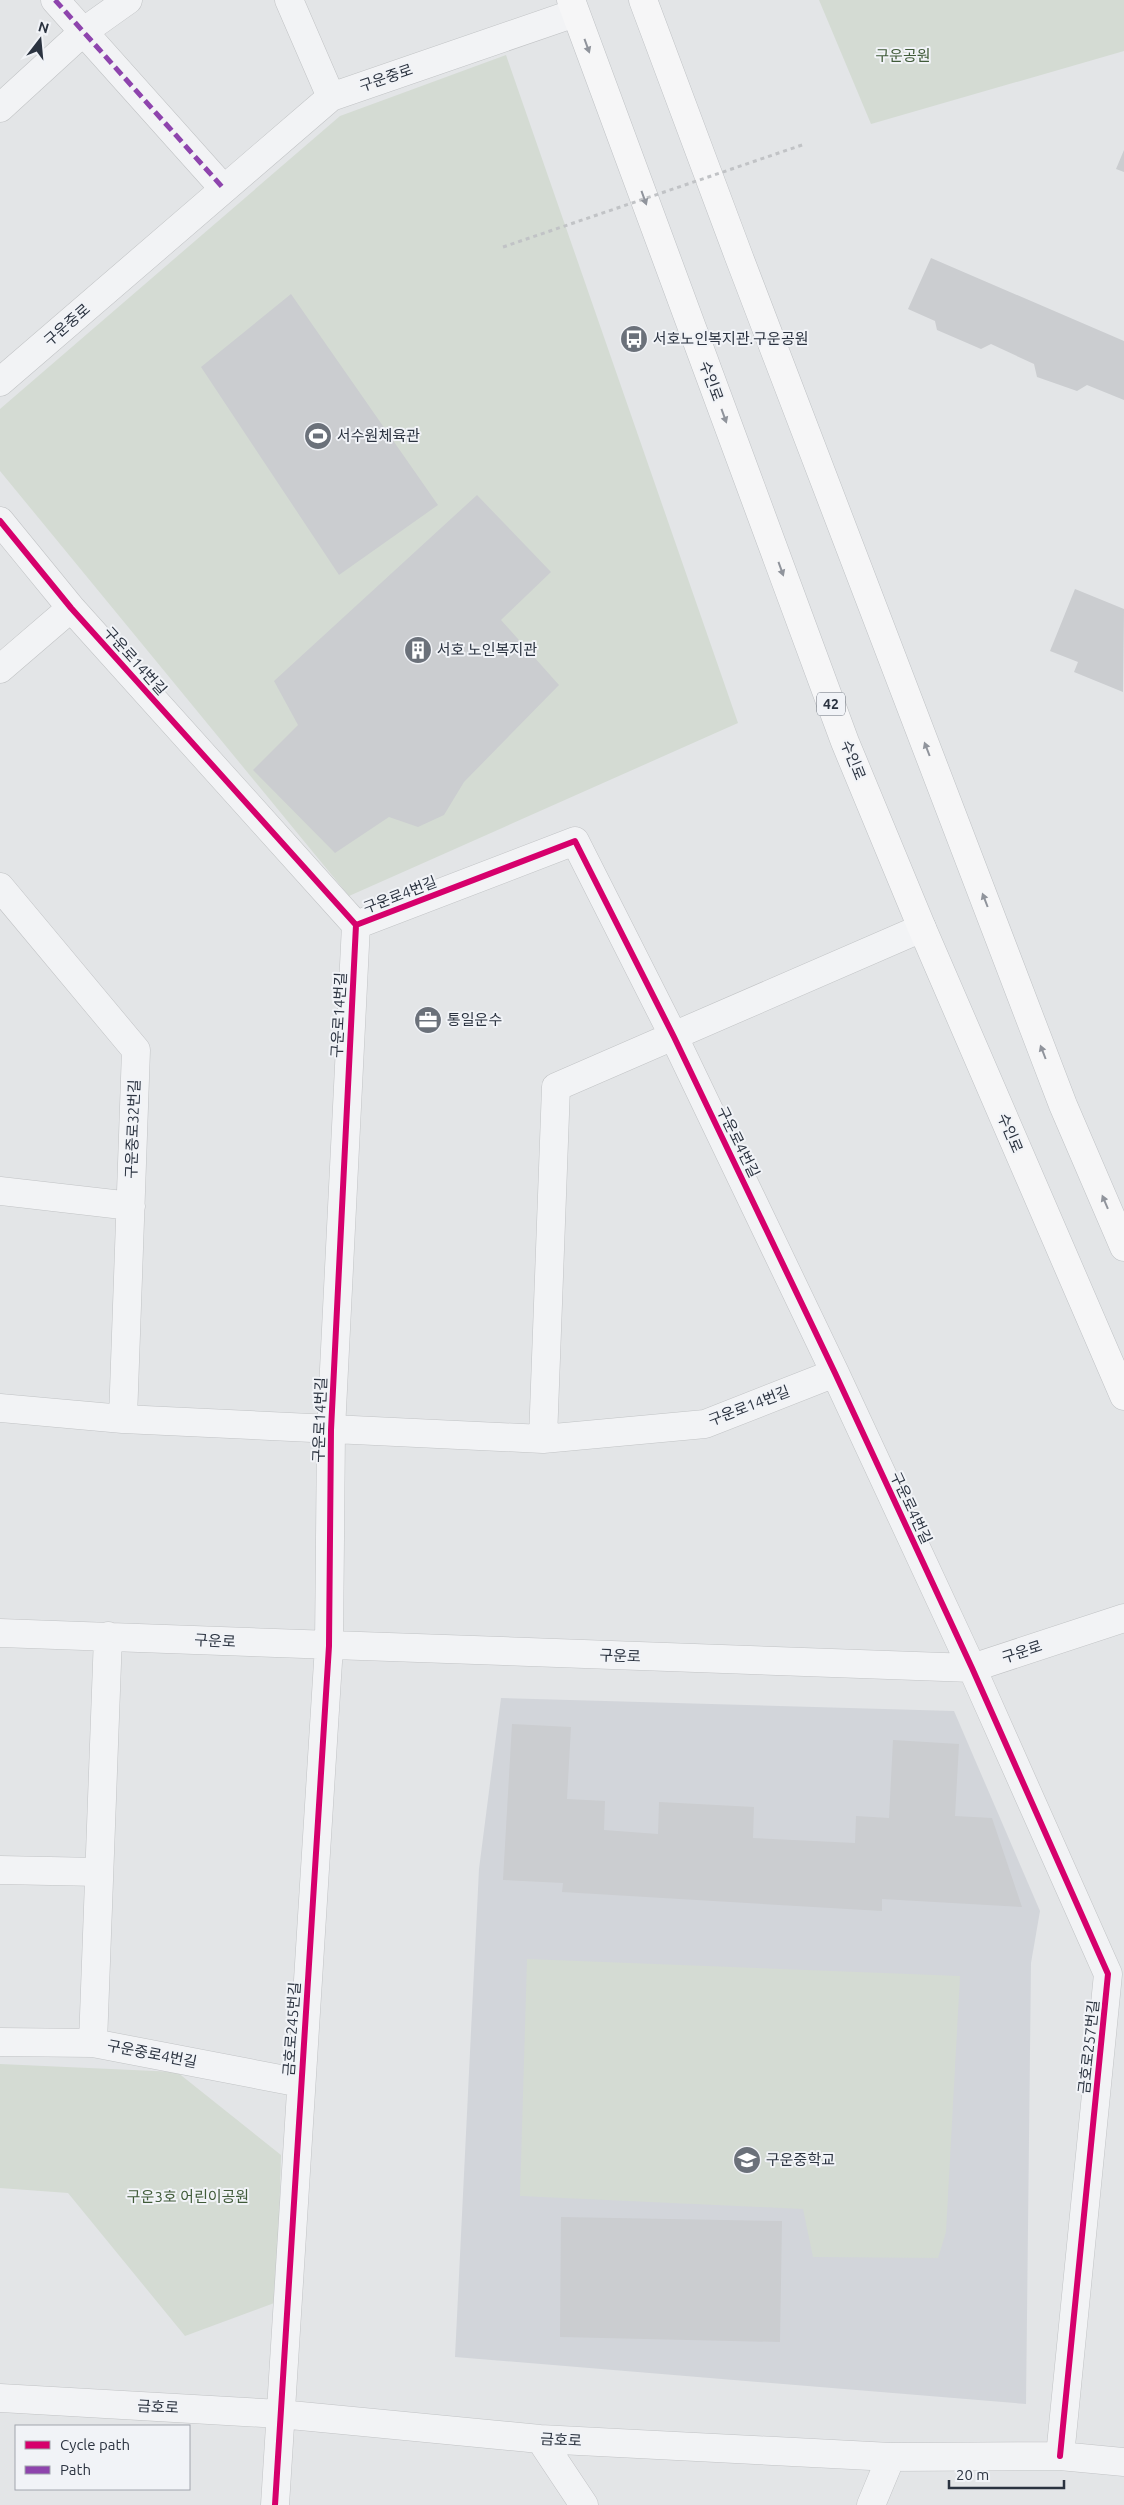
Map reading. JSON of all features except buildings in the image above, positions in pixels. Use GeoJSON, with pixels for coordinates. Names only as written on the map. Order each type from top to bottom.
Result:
{"type":"FeatureCollection","features":[{"type":"Feature","properties":{"kind":"main road"},"geometry":{"type":"LineString","coordinates":[[643,0],[739,257],[1063,1105],[1124,1247]]}},
{"type":"Feature","properties":{"kind":"main road","name":"수인로"},"geometry":{"type":"LineString","coordinates":[[573,6],[845,742],[922,928],[1124,1396]]}},
{"type":"Feature","properties":{"kind":"street"},"geometry":{"type":"LineString","coordinates":[[55,0],[224,189]]}},
{"type":"Feature","properties":{"kind":"street"},"geometry":{"type":"LineString","coordinates":[[0,108],[83,32],[128,0]]}},
{"type":"Feature","properties":{"kind":"street"},"geometry":{"type":"LineString","coordinates":[[289,0],[331,97]]}},
{"type":"Feature","properties":{"kind":"street","name":"구운중로"},"geometry":{"type":"LineString","coordinates":[[0,382],[331,97],[573,6]]}},
{"type":"Feature","properties":{"kind":"street","name":"구운로14번길"},"geometry":{"type":"LineString","coordinates":[[0,520],[71,608],[356,925],[331,1430],[329,1646]]}},
{"type":"Feature","properties":{"kind":"street"},"geometry":{"type":"LineString","coordinates":[[0,669],[71,608]]}},
{"type":"Feature","properties":{"kind":"street","name":"구운로4번길"},"geometry":{"type":"LineString","coordinates":[[356,925],[575,841],[674,1037],[835,1373],[972,1668]]}},
{"type":"Feature","properties":{"kind":"street","name":"구운중로32번길"},"geometry":{"type":"LineString","coordinates":[[0,887],[136,1050],[123,1419]]}},
{"type":"Feature","properties":{"kind":"street"},"geometry":{"type":"LineString","coordinates":[[543,1439],[556,1087],[922,928]]}},
{"type":"Feature","properties":{"kind":"street"},"geometry":{"type":"LineString","coordinates":[[0,1191],[130,1206]]}},
{"type":"Feature","properties":{"kind":"street","name":"구운로14번길"},"geometry":{"type":"LineString","coordinates":[[331,1430],[543,1439],[705,1424],[835,1373]]}},
{"type":"Feature","properties":{"kind":"street"},"geometry":{"type":"LineString","coordinates":[[0,1408],[123,1419],[331,1430]]}},
{"type":"Feature","properties":{"kind":"street","name":"구운로"},"geometry":{"type":"LineString","coordinates":[[0,1633],[972,1668],[1124,1618]]}},
{"type":"Feature","properties":{"kind":"street"},"geometry":{"type":"LineString","coordinates":[[93,2043],[108,1636]]}},
{"type":"Feature","properties":{"kind":"street","name":"금호로245번길"},"geometry":{"type":"LineString","coordinates":[[275,2505],[329,1646]]}},
{"type":"Feature","properties":{"kind":"street","name":"금호로257번길"},"geometry":{"type":"LineString","coordinates":[[972,1668],[1108,1974],[1060,2456]]}},
{"type":"Feature","properties":{"kind":"street"},"geometry":{"type":"LineString","coordinates":[[0,1870],[99,1872]]}},
{"type":"Feature","properties":{"kind":"street","name":"구운중로4번길"},"geometry":{"type":"LineString","coordinates":[[0,2042],[93,2043],[302,2082]]}},
{"type":"Feature","properties":{"kind":"street","name":"금호로"},"geometry":{"type":"LineString","coordinates":[[0,2398],[280,2414],[540,2439],[891,2457],[1060,2456],[1124,2462]]}},
{"type":"Feature","properties":{"kind":"street"},"geometry":{"type":"LineString","coordinates":[[540,2439],[584,2505]]}},
{"type":"Feature","properties":{"kind":"street"},"geometry":{"type":"LineString","coordinates":[[871,2505],[891,2457]]}},
{"type":"Feature","properties":{"kind":"path"},"geometry":{"type":"LineString","coordinates":[[503,247],[806,144]]}},
{"type":"Feature","properties":{"kind":"shaded area","name":"구운중학교"},"geometry":{"type":"Polygon","coordinates":[[[501,1698],[954,1711],[1040,1911],[1031,1963],[1026,2404],[455,2357],[479,1869],[501,1698]]]}},
{"type":"Feature","properties":{"kind":"green space","name":"구운공원"},"geometry":{"type":"Polygon","coordinates":[[[819,0],[1124,0],[1124,51],[871,124],[819,0]]]}},
{"type":"Feature","properties":{"kind":"green space"},"geometry":{"type":"Polygon","coordinates":[[[506,55],[738,723],[349,896],[0,471],[0,409],[340,116],[506,55]]]}},
{"type":"Feature","properties":{"kind":"green space"},"geometry":{"type":"Polygon","coordinates":[[[527,1959],[960,1976],[946,2232],[938,2258],[813,2257],[803,2209],[520,2196],[527,1959]]]}},
{"type":"Feature","properties":{"kind":"green space","name":"구운3호 어린이공원"},"geometry":{"type":"Polygon","coordinates":[[[0,2064],[177,2072],[281,2155],[277,2302],[185,2336],[68,2193],[0,2188],[0,2064]]]}},
{"type":"Feature","properties":{"kind":"marked path"},"geometry":{"type":"LineString","coordinates":[[55,0],[224,189]]}},
{"type":"Feature","properties":{"kind":"cycle path"},"geometry":{"type":"LineString","coordinates":[[0,521],[71,608],[356,925],[331,1430],[329,1646],[275,2505]]}},
{"type":"Feature","properties":{"kind":"cycle path"},"geometry":{"type":"LineString","coordinates":[[356,925],[575,841],[674,1037],[835,1373],[972,1668],[1108,1974],[1060,2456]]}},
{"type":"Feature","properties":{"kind":"place","name":"서호노인복지관.구운공원"},"geometry":{"type":"Point","coordinates":[634,339]}},
{"type":"Feature","properties":{"kind":"place","name":"서수원체육관"},"geometry":{"type":"Point","coordinates":[318,436]}},
{"type":"Feature","properties":{"kind":"place","name":"서호 노인복지관"},"geometry":{"type":"Point","coordinates":[418,650]}},
{"type":"Feature","properties":{"kind":"place","name":"통일운수"},"geometry":{"type":"Point","coordinates":[428,1020]}},
{"type":"Feature","properties":{"kind":"place","name":"구운중학교"},"geometry":{"type":"Point","coordinates":[747,2160]}}]}
